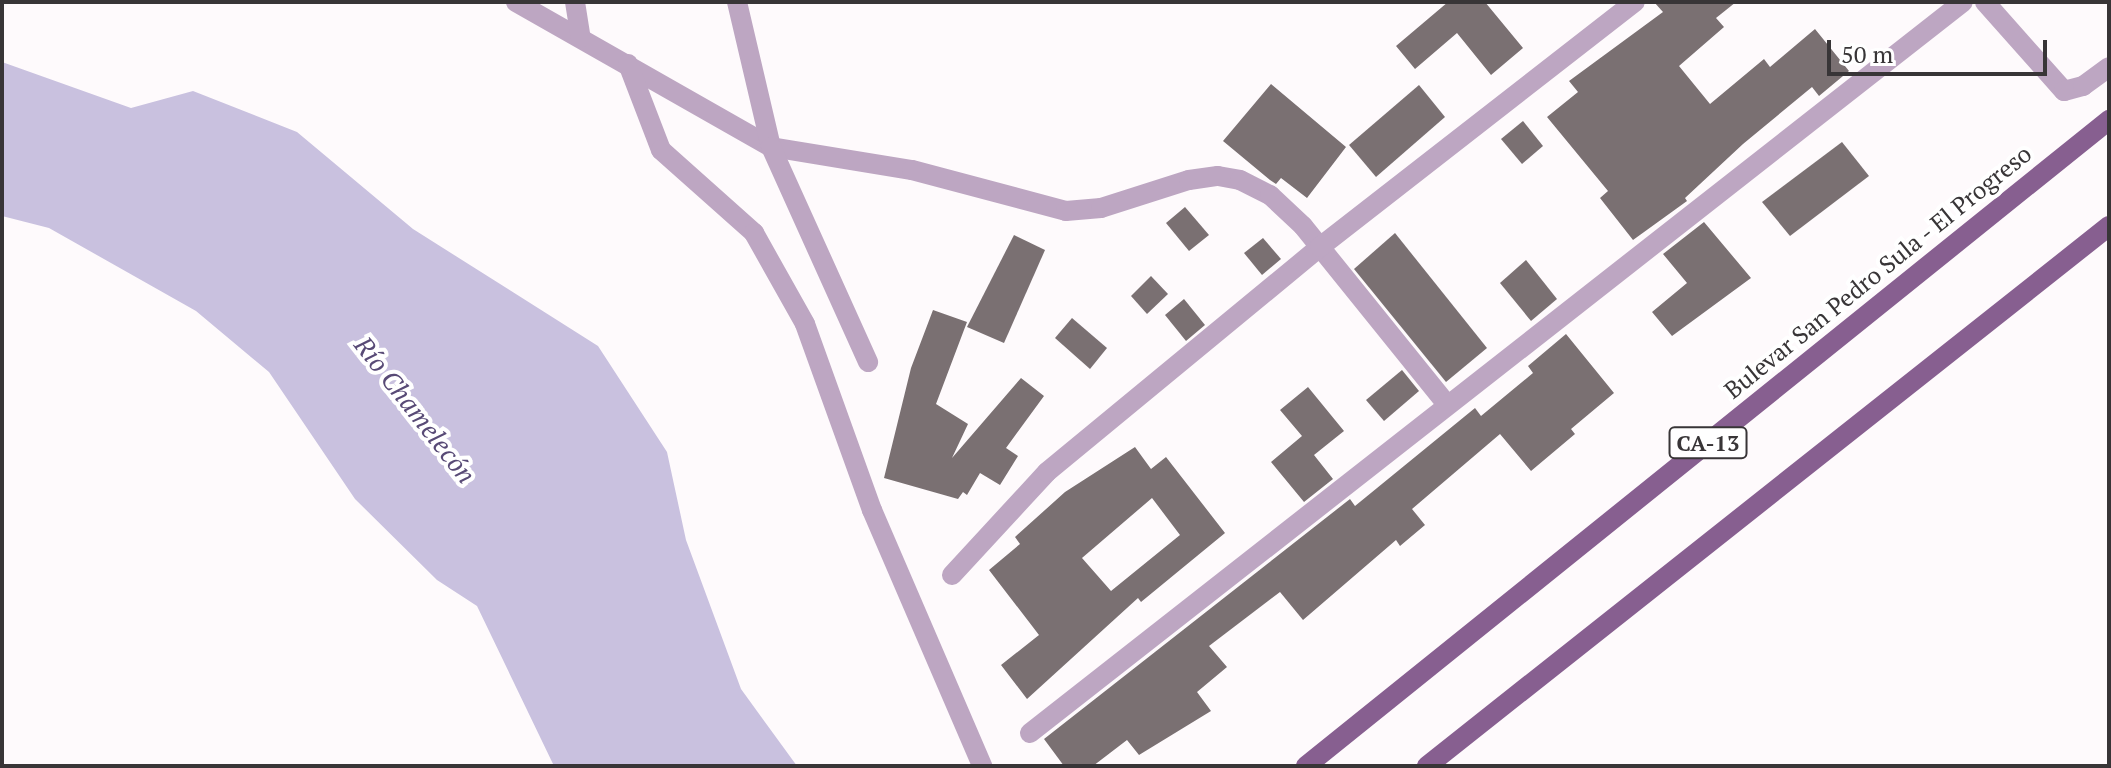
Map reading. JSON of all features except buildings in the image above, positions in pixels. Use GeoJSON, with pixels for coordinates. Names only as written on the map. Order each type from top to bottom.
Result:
{"type":"FeatureCollection","features":[{"type":"Feature","properties":{"kind":"main road","name":"Bulevar San Pedro Sula - El Progreso"},"geometry":{"type":"LineString","coordinates":[[1306,766],[2109,120]]}},
{"type":"Feature","properties":{"kind":"main road"},"geometry":{"type":"LineString","coordinates":[[1427,766],[2109,226]]}},
{"type":"Feature","properties":{"kind":"street"},"geometry":{"type":"LineString","coordinates":[[516,2],[771,147],[912,170],[1066,211],[1101,208],[1218,176],[1270,195],[1320,247],[1446,403]]}},
{"type":"Feature","properties":{"kind":"street"},"geometry":{"type":"LineString","coordinates":[[575,2],[581,38]]}},
{"type":"Feature","properties":{"kind":"street"},"geometry":{"type":"LineString","coordinates":[[737,2],[771,147],[868,362]]}},
{"type":"Feature","properties":{"kind":"street"},"geometry":{"type":"LineString","coordinates":[[952,575],[1047,472],[1320,247],[1635,2]]}},
{"type":"Feature","properties":{"kind":"street"},"geometry":{"type":"LineString","coordinates":[[1030,733],[1446,403],[1963,2]]}},
{"type":"Feature","properties":{"kind":"street"},"geometry":{"type":"LineString","coordinates":[[1985,2],[2064,91],[2083,86],[2109,67]]}},
{"type":"Feature","properties":{"kind":"street"},"geometry":{"type":"LineString","coordinates":[[628,64],[661,150],[754,233],[805,324],[872,510],[982,766]]}},
{"type":"Feature","properties":{"kind":"water","name":"Río Chamelecón"},"geometry":{"type":"Polygon","coordinates":[[[2,62],[131,108],[193,91],[297,132],[413,229],[598,346],[667,452],[686,540],[741,689],[797,766],[554,766],[477,606],[437,580],[355,499],[269,372],[196,311],[49,228],[2,216],[2,62]]]}}]}
